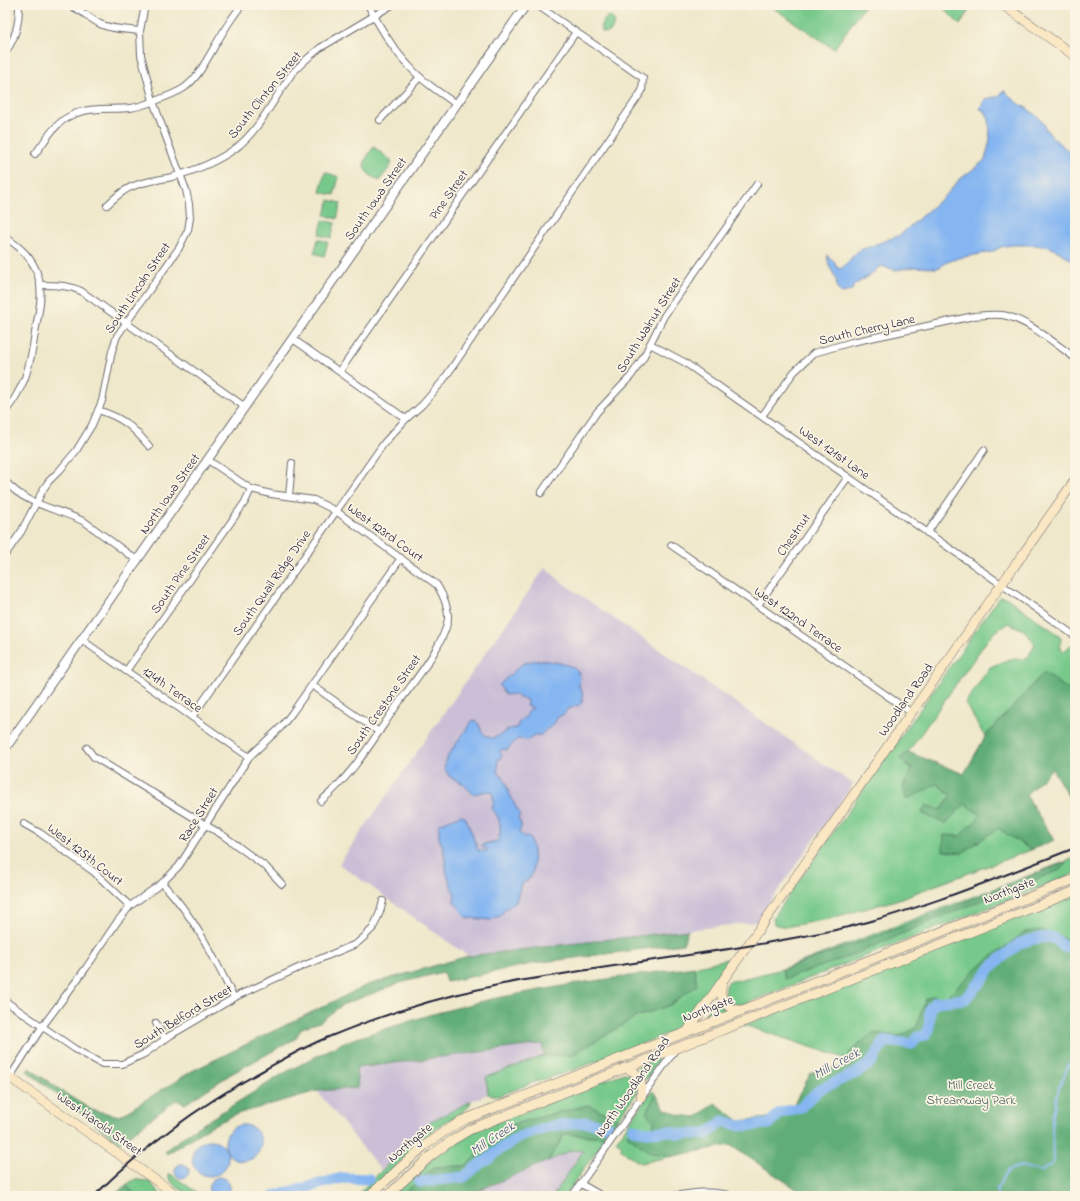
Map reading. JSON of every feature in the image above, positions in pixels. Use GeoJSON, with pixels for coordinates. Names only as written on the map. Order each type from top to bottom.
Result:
{"type":"FeatureCollection","features":[{"type":"Feature","properties":{"kind":"main road"},"geometry":{"type":"LineString","coordinates":[[1003,5],[1075,49]]}},
{"type":"Feature","properties":{"kind":"main road"},"geometry":{"type":"LineString","coordinates":[[1003,5],[1075,56]]}},
{"type":"Feature","properties":{"kind":"main road","name":"Woodland Road"},"geometry":{"type":"LineString","coordinates":[[756,933],[1075,480]]}},
{"type":"Feature","properties":{"kind":"main road","name":"Northgate"},"geometry":{"type":"LineString","coordinates":[[369,1196],[424,1146],[445,1131],[466,1119],[1075,879]]}},
{"type":"Feature","properties":{"kind":"main road","name":"Northgate"},"geometry":{"type":"LineString","coordinates":[[387,1196],[433,1154],[471,1129],[1075,891]]}},
{"type":"Feature","properties":{"kind":"main road","name":"North Woodland Road"},"geometry":{"type":"LineString","coordinates":[[676,1048],[756,933]]}},
{"type":"Feature","properties":{"kind":"main road"},"geometry":{"type":"LineString","coordinates":[[723,981],[720,992],[723,1001],[734,1010],[741,1010]]}},
{"type":"Feature","properties":{"kind":"main road"},"geometry":{"type":"LineString","coordinates":[[624,1068],[633,1071],[640,1078],[642,1089],[641,1097]]}},
{"type":"Feature","properties":{"kind":"main road","name":"West Harold Street"},"geometry":{"type":"LineString","coordinates":[[8,1076],[178,1196]]}},
{"type":"Feature","properties":{"kind":"street"},"geometry":{"type":"LineString","coordinates":[[5,53],[16,32],[19,5]]}},
{"type":"Feature","properties":{"kind":"street"},"geometry":{"type":"LineString","coordinates":[[68,5],[110,28],[140,30]]}},
{"type":"Feature","properties":{"kind":"street","name":"South Lincoln Street"},"geometry":{"type":"LineString","coordinates":[[5,555],[21,532],[35,503],[49,481],[76,451],[92,425],[104,392],[117,336],[179,248],[188,230],[190,218],[186,190],[141,56],[140,30],[145,5]]}},
{"type":"Feature","properties":{"kind":"street"},"geometry":{"type":"LineString","coordinates":[[35,154],[59,123],[69,116],[88,110],[131,108],[177,92],[185,87],[200,72],[230,20],[242,5]]}},
{"type":"Feature","properties":{"kind":"street"},"geometry":{"type":"LineString","coordinates":[[368,5],[394,49],[430,86],[456,104]]}},
{"type":"Feature","properties":{"kind":"street","name":"South Clinton Street"},"geometry":{"type":"LineString","coordinates":[[107,206],[119,194],[130,187],[148,181],[180,175],[218,159],[237,147],[258,125],[292,74],[301,65],[320,48],[392,5]]}},
{"type":"Feature","properties":{"kind":"street","name":"South Iowa Street"},"geometry":{"type":"LineString","coordinates":[[245,407],[526,5]]}},
{"type":"Feature","properties":{"kind":"street"},"geometry":{"type":"LineString","coordinates":[[537,5],[576,32]]}},
{"type":"Feature","properties":{"kind":"street","name":"Pine Street"},"geometry":{"type":"LineString","coordinates":[[340,371],[576,32]]}},
{"type":"Feature","properties":{"kind":"street","name":"South Quail Ridge Drive"},"geometry":{"type":"LineString","coordinates":[[192,717],[370,462],[394,430],[422,405],[442,382],[642,90],[643,78],[576,32]]}},
{"type":"Feature","properties":{"kind":"street"},"geometry":{"type":"LineString","coordinates":[[380,120],[420,76]]}},
{"type":"Feature","properties":{"kind":"street","name":"South Walnut Street"},"geometry":{"type":"LineString","coordinates":[[541,493],[597,412],[632,376],[664,316],[757,184]]}},
{"type":"Feature","properties":{"kind":"street"},"geometry":{"type":"LineString","coordinates":[[5,237],[27,255],[36,269],[41,285],[39,309],[29,364],[24,380],[5,412]]}},
{"type":"Feature","properties":{"kind":"street"},"geometry":{"type":"LineString","coordinates":[[41,285],[58,285],[74,288],[245,407]]}},
{"type":"Feature","properties":{"kind":"street","name":"South Cherry Lane"},"geometry":{"type":"LineString","coordinates":[[762,416],[794,372],[814,353],[852,342],[974,316],[990,314],[1012,317],[1022,322],[1075,358]]}},
{"type":"Feature","properties":{"kind":"street"},"geometry":{"type":"LineString","coordinates":[[293,339],[406,418]]}},
{"type":"Feature","properties":{"kind":"street","name":"West 121st Lane"},"geometry":{"type":"LineString","coordinates":[[650,344],[684,362],[1075,635]]}},
{"type":"Feature","properties":{"kind":"street","name":"North Iowa Street"},"geometry":{"type":"LineString","coordinates":[[5,750],[245,407]]}},
{"type":"Feature","properties":{"kind":"street"},"geometry":{"type":"LineString","coordinates":[[98,410],[113,414],[127,423],[138,432],[149,446]]}},
{"type":"Feature","properties":{"kind":"street"},"geometry":{"type":"LineString","coordinates":[[927,533],[984,450]]}},
{"type":"Feature","properties":{"kind":"street","name":"West 123rd Court"},"geometry":{"type":"LineString","coordinates":[[208,460],[251,489],[271,494],[314,500],[336,512],[437,585],[443,596],[448,612]]}},
{"type":"Feature","properties":{"kind":"street"},"geometry":{"type":"LineString","coordinates":[[289,496],[292,463]]}},
{"type":"Feature","properties":{"kind":"street","name":"Chestnut"},"geometry":{"type":"LineString","coordinates":[[758,605],[848,477]]}},
{"type":"Feature","properties":{"kind":"street"},"geometry":{"type":"LineString","coordinates":[[5,481],[16,492],[35,503],[76,517],[85,522],[138,561]]}},
{"type":"Feature","properties":{"kind":"street","name":"South Pine Street"},"geometry":{"type":"LineString","coordinates":[[126,671],[245,502],[251,489]]}},
{"type":"Feature","properties":{"kind":"street","name":"West 122nd Terrace"},"geometry":{"type":"LineString","coordinates":[[671,544],[912,713]]}},
{"type":"Feature","properties":{"kind":"street","name":"Race Street"},"geometry":{"type":"LineString","coordinates":[[8,1076],[86,968],[117,922],[130,906],[162,883],[179,866],[249,757],[292,714],[400,558]]}},
{"type":"Feature","properties":{"kind":"street","name":"South Crestone Street"},"geometry":{"type":"LineString","coordinates":[[321,801],[336,788],[358,763],[432,655],[444,633],[448,619],[448,612]]}},
{"type":"Feature","properties":{"kind":"street","name":"124th Terrace"},"geometry":{"type":"LineString","coordinates":[[82,640],[249,757]]}},
{"type":"Feature","properties":{"kind":"street"},"geometry":{"type":"LineString","coordinates":[[312,685],[379,732]]}},
{"type":"Feature","properties":{"kind":"street"},"geometry":{"type":"LineString","coordinates":[[88,748],[94,757],[224,836],[253,856],[282,884]]}},
{"type":"Feature","properties":{"kind":"street","name":"West 125th Court"},"geometry":{"type":"LineString","coordinates":[[24,824],[40,833],[94,872],[130,906]]}},
{"type":"Feature","properties":{"kind":"street"},"geometry":{"type":"LineString","coordinates":[[162,883],[195,924],[234,998]]}},
{"type":"Feature","properties":{"kind":"street","name":"South Belford Street"},"geometry":{"type":"LineString","coordinates":[[5,999],[42,1027],[75,1049],[102,1064],[122,1064],[144,1054],[165,1038],[234,998],[305,965],[356,944],[373,928],[383,901]]}},
{"type":"Feature","properties":{"kind":"street"},"geometry":{"type":"LineString","coordinates":[[156,1023],[165,1038]]}},
{"type":"Feature","properties":{"kind":"street","name":"North Woodland Road"},"geometry":{"type":"LineString","coordinates":[[572,1196],[676,1048]]}},
{"type":"Feature","properties":{"kind":"street"},"geometry":{"type":"LineString","coordinates":[[581,1184],[602,1196]]}},
{"type":"Feature","properties":{"kind":"street"},"geometry":{"type":"LineString","coordinates":[[673,1196],[697,1192],[719,1193],[732,1196]]}},
{"type":"Feature","properties":{"kind":"shaded area"},"geometry":{"type":"Polygon","coordinates":[[[545,568],[563,583],[853,784],[756,922],[468,956],[339,864],[545,568]]]}},
{"type":"Feature","properties":{"kind":"shaded area"},"geometry":{"type":"Polygon","coordinates":[[[542,1044],[544,1056],[486,1077],[488,1094],[432,1121],[381,1170],[317,1091],[358,1088],[356,1068],[542,1044]]]}},
{"type":"Feature","properties":{"kind":"shaded area"},"geometry":{"type":"Polygon","coordinates":[[[572,1150],[583,1151],[553,1196],[465,1196],[548,1161],[572,1150]]]}},
{"type":"Feature","properties":{"kind":"green space"},"geometry":{"type":"Polygon","coordinates":[[[769,5],[865,5],[834,49],[769,5]]]}},
{"type":"Feature","properties":{"kind":"green space"},"geometry":{"type":"Polygon","coordinates":[[[940,5],[972,5],[960,25],[940,5]]]}},
{"type":"Feature","properties":{"kind":"green space"},"geometry":{"type":"Polygon","coordinates":[[[608,16],[615,21],[611,31],[607,33],[602,32],[600,27],[608,16]]]}},
{"type":"Feature","properties":{"kind":"green space"},"geometry":{"type":"Polygon","coordinates":[[[374,147],[392,161],[390,167],[379,181],[368,173],[364,166],[366,158],[374,147]]]}},
{"type":"Feature","properties":{"kind":"green space"},"geometry":{"type":"Polygon","coordinates":[[[325,172],[339,177],[334,195],[320,192],[325,172]]]}},
{"type":"Feature","properties":{"kind":"green space"},"geometry":{"type":"Polygon","coordinates":[[[329,200],[341,203],[337,219],[325,215],[329,200]]]}},
{"type":"Feature","properties":{"kind":"green space"},"geometry":{"type":"Polygon","coordinates":[[[323,220],[335,223],[331,238],[319,235],[323,220]]]}},
{"type":"Feature","properties":{"kind":"green space"},"geometry":{"type":"Polygon","coordinates":[[[318,239],[328,242],[324,256],[314,253],[318,239]]]}},
{"type":"Feature","properties":{"kind":"green space"},"geometry":{"type":"Polygon","coordinates":[[[1000,597],[1007,598],[1059,635],[1061,640],[1059,646],[1064,651],[1071,645],[1075,644],[1075,695],[1044,673],[985,737],[965,703],[990,667],[1010,659],[1027,659],[1035,644],[1024,630],[1008,623],[991,635],[908,752],[900,759],[912,768],[903,787],[937,784],[951,795],[941,810],[945,824],[965,804],[981,815],[960,836],[962,853],[998,828],[1031,850],[896,900],[828,919],[785,927],[774,924],[773,918],[1000,597]]]}},
{"type":"Feature","properties":{"kind":"green space"},"geometry":{"type":"Polygon","coordinates":[[[1044,672],[1075,695],[1075,803],[1073,804],[1052,769],[1026,795],[1054,840],[1031,850],[998,828],[962,853],[943,851],[944,835],[960,836],[981,815],[965,804],[945,824],[922,813],[926,805],[941,810],[951,795],[937,784],[906,800],[903,787],[912,768],[900,759],[908,752],[964,774],[985,737],[1044,672]]]}},
{"type":"Feature","properties":{"kind":"green space"},"geometry":{"type":"Polygon","coordinates":[[[1075,858],[1075,873],[1064,878],[744,1004],[734,1004],[727,999],[725,991],[729,981],[782,969],[1075,858]]]}},
{"type":"Feature","properties":{"kind":"green space"},"geometry":{"type":"Polygon","coordinates":[[[1066,862],[1060,870],[945,915],[853,955],[785,979],[782,970],[912,923],[1066,862]]]}},
{"type":"Feature","properties":{"kind":"green space","name":"Mill Creek Streamway Park"},"geometry":{"type":"Polygon","coordinates":[[[1075,891],[1075,1196],[843,1159],[780,1113],[801,1107],[856,1073],[853,1061],[744,1025],[1075,891]]]}},
{"type":"Feature","properties":{"kind":"green space"},"geometry":{"type":"Polygon","coordinates":[[[688,930],[683,944],[536,963],[446,982],[443,972],[400,983],[342,1005],[320,1022],[302,1028],[295,1039],[231,1074],[185,1104],[176,1100],[119,1143],[27,1071],[29,1068],[92,1110],[120,1116],[192,1071],[367,985],[468,956],[688,930]]]}},
{"type":"Feature","properties":{"kind":"green space","name":"Mill Creek Streamway Park"},"geometry":{"type":"Polygon","coordinates":[[[1041,930],[1075,942],[1075,1196],[807,1196],[730,1145],[674,1156],[651,1153],[627,1135],[634,1125],[648,1134],[654,1130],[654,1121],[646,1113],[656,1094],[665,1109],[679,1115],[697,1117],[715,1103],[739,1121],[768,1118],[790,1111],[811,1073],[837,1067],[847,1068],[853,1061],[849,1053],[873,1033],[900,1036],[916,1028],[926,999],[933,996],[946,998],[975,969],[1025,932],[1041,930]]]}},
{"type":"Feature","properties":{"kind":"green space"},"geometry":{"type":"Polygon","coordinates":[[[727,959],[729,961],[685,1023],[679,1029],[574,1070],[532,1083],[499,1096],[488,1094],[486,1077],[544,1056],[572,1055],[636,1017],[670,1005],[697,985],[694,967],[727,959]]]}},
{"type":"Feature","properties":{"kind":"green space"},"geometry":{"type":"Polygon","coordinates":[[[694,967],[697,985],[670,1005],[636,1017],[572,1055],[544,1056],[542,1044],[356,1068],[358,1088],[317,1091],[237,1114],[209,1127],[167,1154],[165,1151],[188,1133],[286,1072],[344,1042],[429,1015],[491,999],[579,983],[694,967]]]}},
{"type":"Feature","properties":{"kind":"green space"},"geometry":{"type":"Polygon","coordinates":[[[716,999],[718,999],[725,1011],[705,1019],[704,1016],[716,999]]]}},
{"type":"Feature","properties":{"kind":"green space"},"geometry":{"type":"Polygon","coordinates":[[[657,1059],[658,1061],[647,1079],[645,1079],[637,1068],[657,1059]]]}},
{"type":"Feature","properties":{"kind":"green space"},"geometry":{"type":"Polygon","coordinates":[[[624,1073],[634,1078],[638,1088],[636,1094],[618,1119],[588,1105],[513,1124],[465,1166],[435,1167],[400,1196],[391,1196],[434,1157],[470,1133],[624,1073]]]}},
{"type":"Feature","properties":{"kind":"green space"},"geometry":{"type":"Polygon","coordinates":[[[652,1091],[656,1094],[646,1113],[654,1121],[654,1130],[648,1134],[651,1153],[674,1156],[640,1163],[620,1149],[622,1146],[616,1141],[652,1091]]]}},
{"type":"Feature","properties":{"kind":"green space"},"geometry":{"type":"Polygon","coordinates":[[[471,1101],[467,1109],[428,1134],[363,1196],[356,1196],[432,1121],[471,1101]]]}},
{"type":"Feature","properties":{"kind":"green space"},"geometry":{"type":"Polygon","coordinates":[[[588,1105],[618,1119],[606,1137],[565,1134],[548,1161],[465,1196],[400,1196],[435,1167],[465,1166],[513,1124],[588,1105]]]}},
{"type":"Feature","properties":{"kind":"green space"},"geometry":{"type":"Polygon","coordinates":[[[565,1134],[606,1137],[565,1196],[553,1196],[583,1151],[572,1150],[548,1161],[565,1134]]]}},
{"type":"Feature","properties":{"kind":"green space"},"geometry":{"type":"Polygon","coordinates":[[[169,1173],[202,1196],[191,1196],[174,1185],[169,1178],[169,1173]]]}},
{"type":"Feature","properties":{"kind":"green space"},"geometry":{"type":"Polygon","coordinates":[[[135,1179],[150,1182],[162,1196],[135,1196],[126,1185],[135,1179]]]}},
{"type":"Feature","properties":{"kind":"green space"},"geometry":{"type":"Polygon","coordinates":[[[126,1185],[135,1196],[113,1196],[126,1185]]]}},
{"type":"Feature","properties":{"kind":"water"},"geometry":{"type":"Polygon","coordinates":[[[1005,91],[1015,101],[1042,120],[1052,137],[1066,149],[1075,153],[1075,260],[1070,259],[1050,247],[1035,245],[1011,245],[1001,247],[992,252],[958,258],[936,268],[914,267],[896,270],[880,266],[871,275],[854,285],[852,290],[842,293],[837,289],[836,278],[829,266],[827,255],[835,262],[836,267],[841,269],[858,251],[900,235],[948,193],[959,180],[985,160],[990,140],[989,119],[985,111],[980,109],[985,99],[1000,96],[1001,92],[1005,91]]]}},
{"type":"Feature","properties":{"kind":"water"},"geometry":{"type":"Polygon","coordinates":[[[543,660],[573,667],[578,672],[580,677],[579,687],[582,691],[583,701],[579,705],[568,709],[564,714],[558,717],[541,735],[534,735],[527,740],[517,739],[507,750],[502,749],[500,752],[502,755],[497,762],[499,766],[497,769],[499,774],[503,776],[512,800],[520,814],[518,819],[521,827],[519,832],[523,836],[529,837],[531,840],[533,868],[529,879],[521,884],[516,902],[504,910],[500,917],[496,917],[491,920],[468,918],[454,902],[455,894],[447,874],[443,847],[439,838],[439,824],[461,815],[466,818],[478,850],[487,851],[488,849],[482,847],[482,845],[498,841],[500,824],[492,809],[494,801],[492,792],[485,791],[473,794],[462,783],[450,777],[444,768],[448,756],[472,721],[475,720],[484,734],[493,738],[518,726],[519,722],[526,716],[528,710],[532,709],[532,707],[526,706],[526,699],[519,698],[516,694],[505,695],[499,685],[522,664],[543,660]]]}},
{"type":"Feature","properties":{"kind":"water"},"geometry":{"type":"Polygon","coordinates":[[[243,1125],[253,1128],[258,1133],[261,1143],[258,1153],[253,1158],[243,1161],[233,1158],[228,1153],[225,1143],[228,1133],[233,1128],[243,1125]]]}},
{"type":"Feature","properties":{"kind":"water"},"geometry":{"type":"Polygon","coordinates":[[[210,1140],[220,1143],[225,1148],[228,1158],[225,1168],[220,1173],[210,1176],[200,1173],[195,1168],[192,1158],[195,1148],[200,1143],[210,1140]]]}},
{"type":"Feature","properties":{"kind":"water"},"geometry":{"type":"Polygon","coordinates":[[[179,1164],[185,1164],[189,1168],[189,1174],[185,1178],[179,1178],[175,1174],[175,1168],[179,1164]]]}},
{"type":"Feature","properties":{"kind":"water"},"geometry":{"type":"Polygon","coordinates":[[[219,1177],[229,1184],[230,1190],[228,1196],[211,1196],[209,1193],[209,1184],[219,1177]]]}},
{"type":"Feature","properties":{"kind":"waterway","name":"Mill Creek"},"geometry":{"type":"LineString","coordinates":[[633,1129],[647,1132],[669,1131],[679,1134],[707,1134],[723,1121],[740,1126],[769,1124],[780,1113],[801,1107],[820,1089],[856,1073],[870,1064],[885,1041],[912,1044],[918,1037],[925,1035],[929,1030],[930,1008],[936,1002],[965,999],[992,966],[1020,943],[1047,937],[1054,938],[1062,945],[1075,950]]}},
{"type":"Feature","properties":{"kind":"waterway"},"geometry":{"type":"LineString","coordinates":[[997,1196],[997,1188],[1008,1170],[1022,1166],[1041,1172],[1053,1163],[1052,1119],[1059,1087],[1075,1051]]}},
{"type":"Feature","properties":{"kind":"waterway","name":"Mill Creek"},"geometry":{"type":"LineString","coordinates":[[419,1182],[464,1177],[481,1163],[488,1160],[497,1151],[519,1137],[552,1126],[585,1122],[608,1126]]}},
{"type":"Feature","properties":{"kind":"waterway","name":"Mill Creek"},"geometry":{"type":"LineString","coordinates":[[274,1196],[342,1178],[369,1179]]}},
{"type":"Feature","properties":{"kind":"railway"},"geometry":{"type":"LineString","coordinates":[[94,1196],[153,1143],[174,1127],[241,1083],[302,1049],[326,1038],[410,1007],[504,984],[712,952],[844,928],[903,912],[932,902],[1075,848]]}}]}
